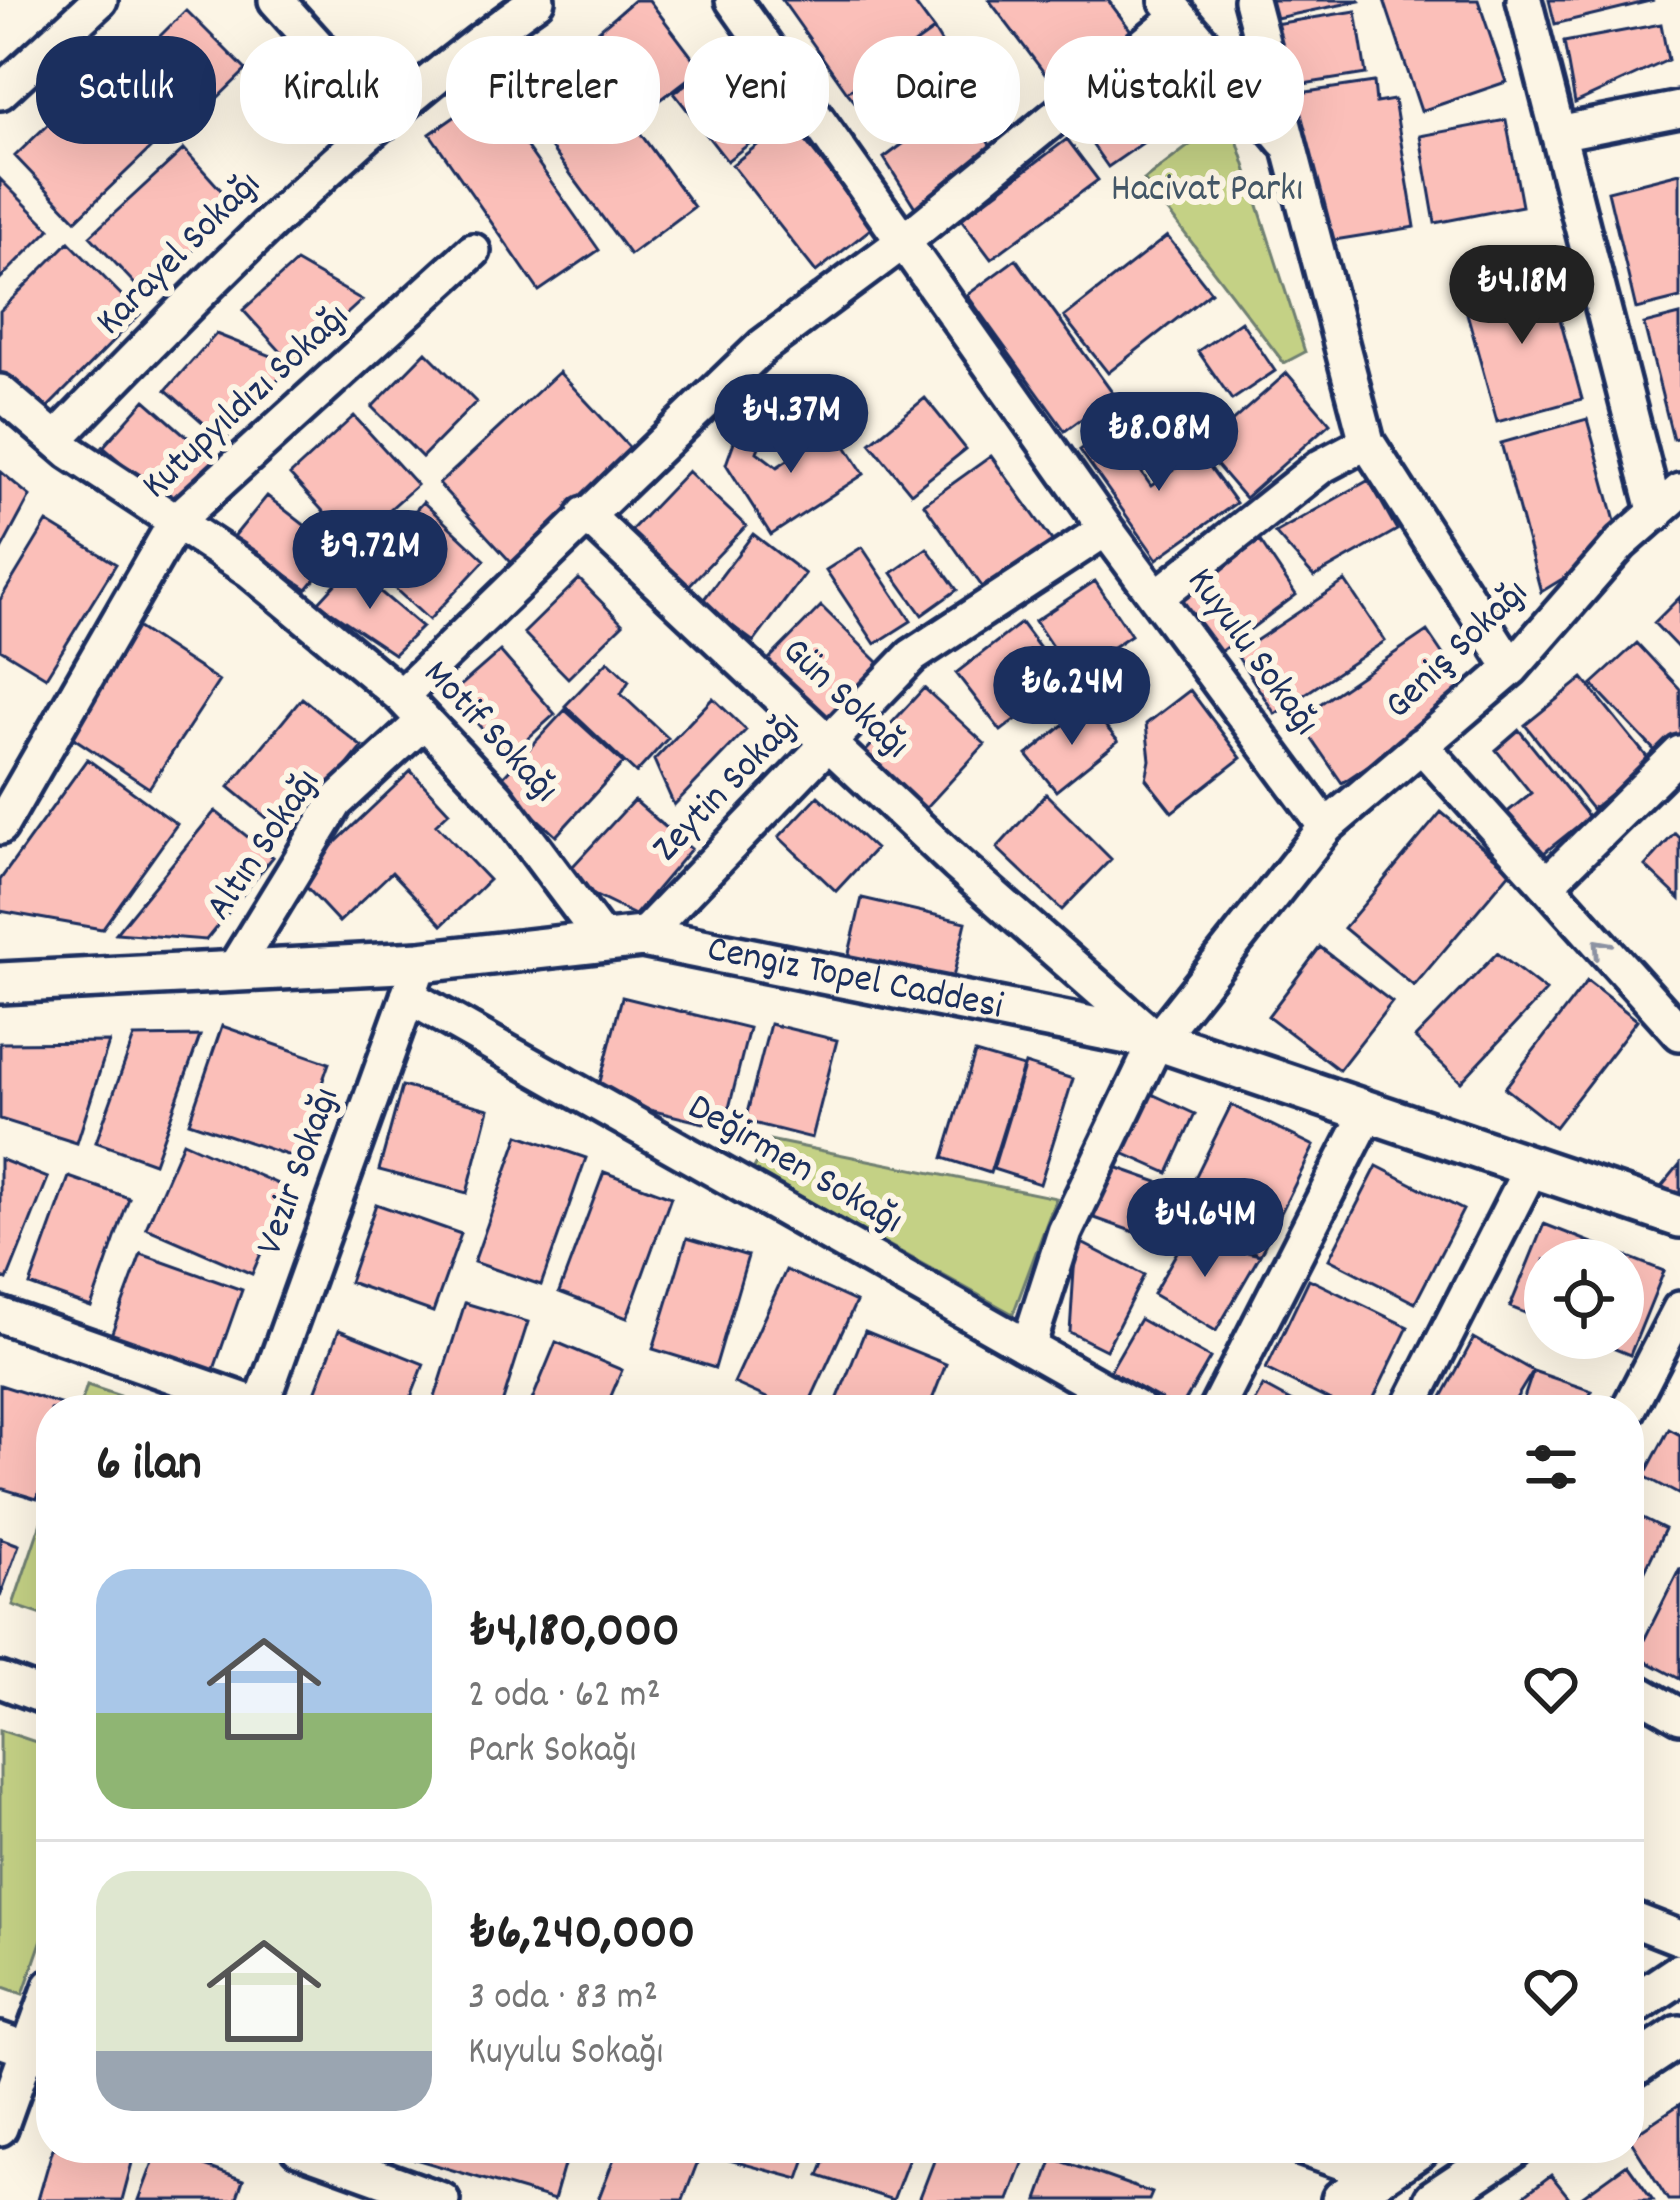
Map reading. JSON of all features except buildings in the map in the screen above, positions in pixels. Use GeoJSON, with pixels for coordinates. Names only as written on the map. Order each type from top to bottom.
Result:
{"type":"FeatureCollection","features":[{"type":"Feature","properties":{"kind":"street"},"geometry":{"type":"LineString","coordinates":[[0,92],[100,0]]}},
{"type":"Feature","properties":{"kind":"street"},"geometry":{"type":"LineString","coordinates":[[276,0],[309,36]]}},
{"type":"Feature","properties":{"kind":"street","name":"Karayel Sokağı"},"geometry":{"type":"LineString","coordinates":[[422,89],[470,46],[537,0]]}},
{"type":"Feature","properties":{"kind":"street","name":"Kuyulu Sokağı"},"geometry":{"type":"LineString","coordinates":[[733,0],[1106,529],[1325,827]]}},
{"type":"Feature","properties":{"kind":"street"},"geometry":{"type":"LineString","coordinates":[[1252,0],[1367,442],[1512,668]]}},
{"type":"Feature","properties":{"kind":"street"},"geometry":{"type":"LineString","coordinates":[[1524,0],[1558,134],[1668,502]]}},
{"type":"Feature","properties":{"kind":"street"},"geometry":{"type":"LineString","coordinates":[[1172,8],[1290,148]]}},
{"type":"Feature","properties":{"kind":"street","name":"Altın Sokağı"},"geometry":{"type":"LineString","coordinates":[[232,972],[336,802],[585,514],[763,346],[904,241],[1172,8]]}},
{"type":"Feature","properties":{"kind":"street"},"geometry":{"type":"LineString","coordinates":[[1558,134],[1680,110]]}},
{"type":"Feature","properties":{"kind":"street","name":"Karayel Sokağı"},"geometry":{"type":"LineString","coordinates":[[56,439],[265,226],[359,144]]}},
{"type":"Feature","properties":{"kind":"street","name":"Kutupyıldızı Sokağı"},"geometry":{"type":"LineString","coordinates":[[0,827],[176,521],[473,251]]}},
{"type":"Feature","properties":{"kind":"street","name":"Motif Sokağı"},"geometry":{"type":"LineString","coordinates":[[0,392],[56,439],[251,571],[413,708],[623,939]]}},
{"type":"Feature","properties":{"kind":"street"},"geometry":{"type":"LineString","coordinates":[[1158,596],[1320,467],[1367,442]]}},
{"type":"Feature","properties":{"kind":"street","name":"Geniş Sokağı"},"geometry":{"type":"LineString","coordinates":[[1028,1347],[1065,1232],[1157,1040],[1325,827],[1512,668],[1621,544],[1668,502]]}},
{"type":"Feature","properties":{"kind":"street","name":"Gün Sokağı"},"geometry":{"type":"LineString","coordinates":[[585,514],[1157,1040]]}},
{"type":"Feature","properties":{"kind":"street","name":"Zeytin Sokağı"},"geometry":{"type":"LineString","coordinates":[[623,939],[830,744],[912,656],[1106,529]]}},
{"type":"Feature","properties":{"kind":"street"},"geometry":{"type":"LineString","coordinates":[[1421,746],[1680,1033]]}},
{"type":"Feature","properties":{"kind":"street"},"geometry":{"type":"LineString","coordinates":[[1546,884],[1680,753]]}},
{"type":"Feature","properties":{"kind":"street","name":"Cengiz Topel Caddesi"},"geometry":{"type":"LineString","coordinates":[[0,982],[232,972],[414,979],[623,939],[1157,1040],[1680,1217]]}},
{"type":"Feature","properties":{"kind":"street","name":"Değirmen Sokağı"},"geometry":{"type":"LineString","coordinates":[[414,979],[1028,1347],[1088,1395]]}},
{"type":"Feature","properties":{"kind":"street","name":"Vezir Sokağı"},"geometry":{"type":"LineString","coordinates":[[268,1395],[414,979]]}},
{"type":"Feature","properties":{"kind":"street"},"geometry":{"type":"LineString","coordinates":[[1224,1395],[1368,1112]]}},
{"type":"Feature","properties":{"kind":"street"},"geometry":{"type":"LineString","coordinates":[[1416,1395],[1532,1166]]}},
{"type":"Feature","properties":{"kind":"street"},"geometry":{"type":"LineString","coordinates":[[1636,1395],[1680,1309]]}},
{"type":"Feature","properties":{"kind":"street"},"geometry":{"type":"LineString","coordinates":[[0,1315],[224,1395]]}},
{"type":"Feature","properties":{"kind":"street"},"geometry":{"type":"LineString","coordinates":[[0,1680],[36,1693]]}},
{"type":"Feature","properties":{"kind":"street"},"geometry":{"type":"LineString","coordinates":[[1644,1696],[1680,1716]]}},
{"type":"Feature","properties":{"kind":"street"},"geometry":{"type":"LineString","coordinates":[[1644,1924],[1680,1938]]}},
{"type":"Feature","properties":{"kind":"street"},"geometry":{"type":"LineString","coordinates":[[1644,1998],[1680,1974]]}},
{"type":"Feature","properties":{"kind":"street"},"geometry":{"type":"LineString","coordinates":[[1644,2060],[1680,2036]]}},
{"type":"Feature","properties":{"kind":"street"},"geometry":{"type":"LineString","coordinates":[[0,2128],[26,2049]]}},
{"type":"Feature","properties":{"kind":"street"},"geometry":{"type":"LineString","coordinates":[[340,2163],[442,2200]]}},
{"type":"Feature","properties":{"kind":"street"},"geometry":{"type":"LineString","coordinates":[[1344,2163],[1378,2175]]}},
{"type":"Feature","properties":{"kind":"street"},"geometry":{"type":"LineString","coordinates":[[1342,2200],[1396,2163]]}},
{"type":"Feature","properties":{"kind":"street"},"geometry":{"type":"LineString","coordinates":[[1434,2200],[1490,2163]]}},
{"type":"Feature","properties":{"kind":"green space","name":"Hacivat Parkı"},"geometry":{"type":"Polygon","coordinates":[[[1191,144],[1238,144],[1305,352],[1284,363],[1144,180],[1191,144]]]}},
{"type":"Feature","properties":{"kind":"green space"},"geometry":{"type":"Polygon","coordinates":[[[769,1140],[1056,1198],[1013,1314],[753,1170],[769,1140]]]}},
{"type":"Feature","properties":{"kind":"green space"},"geometry":{"type":"Polygon","coordinates":[[[87,1385],[117,1395],[84,1395],[87,1385]]]}},
{"type":"Feature","properties":{"kind":"green space"},"geometry":{"type":"Polygon","coordinates":[[[36,1537],[36,1613],[13,1605],[36,1537]]]}},
{"type":"Feature","properties":{"kind":"green space"},"geometry":{"type":"Polygon","coordinates":[[[0,1730],[36,1742],[36,1956],[23,1994],[0,1986],[0,1730]]]}}]}
